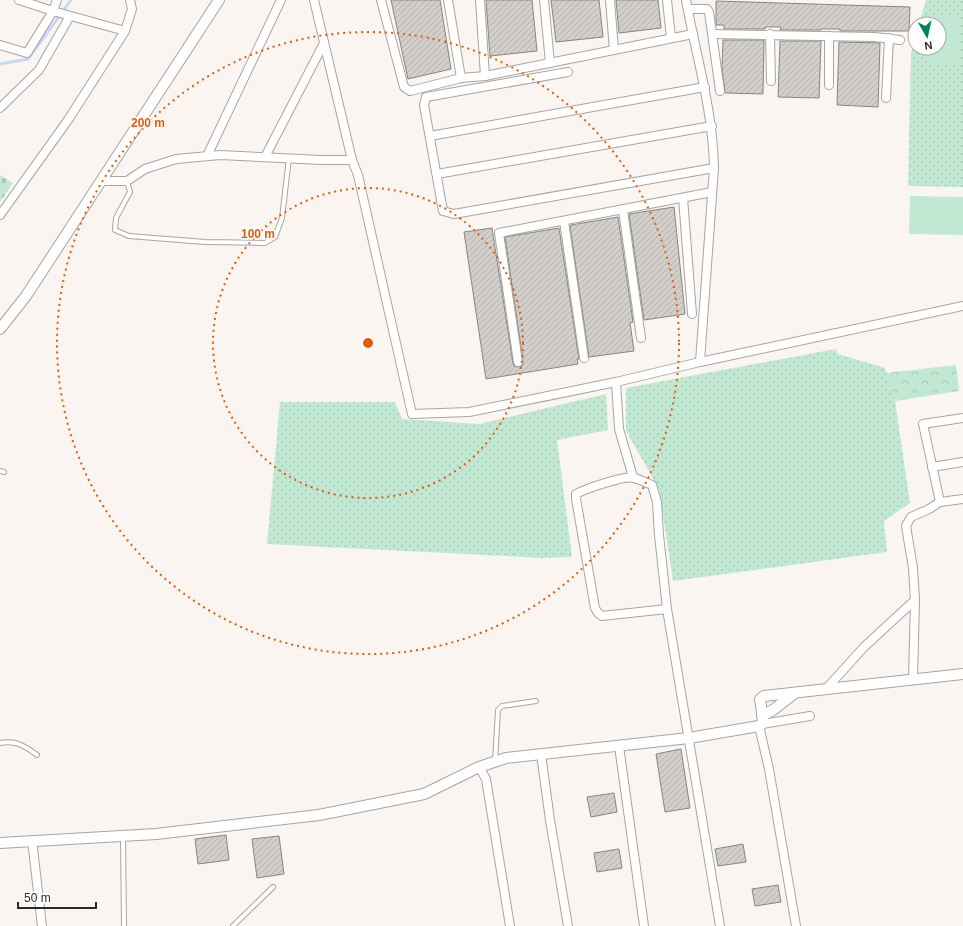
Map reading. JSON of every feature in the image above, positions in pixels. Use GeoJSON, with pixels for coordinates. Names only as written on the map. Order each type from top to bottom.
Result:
{"type":"FeatureCollection","features":[{"type":"Feature","properties":{"kind":"street"},"geometry":{"type":"LineString","coordinates":[[19,0],[125,31]]}},
{"type":"Feature","properties":{"kind":"street"},"geometry":{"type":"LineString","coordinates":[[0,45],[27,53],[53,11],[57,0]]}},
{"type":"Feature","properties":{"kind":"street"},"geometry":{"type":"LineString","coordinates":[[0,215],[68,120],[125,31],[132,9],[130,0]]}},
{"type":"Feature","properties":{"kind":"street"},"geometry":{"type":"LineString","coordinates":[[0,329],[26,296],[219,0]]}},
{"type":"Feature","properties":{"kind":"street"},"geometry":{"type":"LineString","coordinates":[[208,156],[281,0]]}},
{"type":"Feature","properties":{"kind":"street"},"geometry":{"type":"LineString","coordinates":[[314,0],[352,160],[358,175],[412,414],[469,412],[616,382],[700,362],[963,306]]}},
{"type":"Feature","properties":{"kind":"street"},"geometry":{"type":"LineString","coordinates":[[381,0],[404,88],[410,91],[461,78],[485,76],[693,34]]}},
{"type":"Feature","properties":{"kind":"street"},"geometry":{"type":"LineString","coordinates":[[448,0],[461,78]]}},
{"type":"Feature","properties":{"kind":"street"},"geometry":{"type":"LineString","coordinates":[[480,0],[485,76]]}},
{"type":"Feature","properties":{"kind":"street"},"geometry":{"type":"LineString","coordinates":[[544,0],[550,63]]}},
{"type":"Feature","properties":{"kind":"street"},"geometry":{"type":"LineString","coordinates":[[610,0],[614,50]]}},
{"type":"Feature","properties":{"kind":"street"},"geometry":{"type":"LineString","coordinates":[[667,0],[671,38]]}},
{"type":"Feature","properties":{"kind":"street"},"geometry":{"type":"LineString","coordinates":[[686,0],[712,126],[714,168],[700,362]]}},
{"type":"Feature","properties":{"kind":"street"},"geometry":{"type":"LineString","coordinates":[[688,9],[707,9],[709,11],[720,91]]}},
{"type":"Feature","properties":{"kind":"street"},"geometry":{"type":"LineString","coordinates":[[0,108],[39,70],[70,16]]}},
{"type":"Feature","properties":{"kind":"street"},"geometry":{"type":"LineString","coordinates":[[713,34],[770,34],[889,38],[900,40]]}},
{"type":"Feature","properties":{"kind":"street"},"geometry":{"type":"LineString","coordinates":[[770,34],[771,81]]}},
{"type":"Feature","properties":{"kind":"street"},"geometry":{"type":"LineString","coordinates":[[829,36],[829,85]]}},
{"type":"Feature","properties":{"kind":"street"},"geometry":{"type":"LineString","coordinates":[[886,98],[889,38]]}},
{"type":"Feature","properties":{"kind":"street"},"geometry":{"type":"LineString","coordinates":[[265,157],[324,43]]}},
{"type":"Feature","properties":{"kind":"street"},"geometry":{"type":"LineString","coordinates":[[568,72],[426,98],[424,104],[443,211],[454,214],[714,168]]}},
{"type":"Feature","properties":{"kind":"street"},"geometry":{"type":"LineString","coordinates":[[430,136],[705,87]]}},
{"type":"Feature","properties":{"kind":"street"},"geometry":{"type":"LineString","coordinates":[[437,174],[712,126]]}},
{"type":"Feature","properties":{"kind":"street"},"geometry":{"type":"LineString","coordinates":[[101,181],[127,181],[145,169],[176,159],[208,156],[220,155],[352,160]]}},
{"type":"Feature","properties":{"kind":"street"},"geometry":{"type":"LineString","coordinates":[[518,362],[499,233],[712,192]]}},
{"type":"Feature","properties":{"kind":"street"},"geometry":{"type":"LineString","coordinates":[[683,198],[692,314]]}},
{"type":"Feature","properties":{"kind":"street"},"geometry":{"type":"LineString","coordinates":[[623,210],[642,338]]}},
{"type":"Feature","properties":{"kind":"street"},"geometry":{"type":"LineString","coordinates":[[564,221],[584,358]]}},
{"type":"Feature","properties":{"kind":"street"},"geometry":{"type":"LineString","coordinates":[[616,382],[619,429],[633,477]]}},
{"type":"Feature","properties":{"kind":"street"},"geometry":{"type":"LineString","coordinates":[[940,502],[923,424],[963,418]]}},
{"type":"Feature","properties":{"kind":"street"},"geometry":{"type":"LineString","coordinates":[[932,467],[963,462]]}},
{"type":"Feature","properties":{"kind":"street"},"geometry":{"type":"LineString","coordinates":[[667,610],[602,616],[598,613],[595,608],[576,494],[583,490],[633,477],[652,485],[657,502],[667,610],[720,926]]}},
{"type":"Feature","properties":{"kind":"street"},"geometry":{"type":"LineString","coordinates":[[913,679],[915,600],[913,568],[906,526],[911,516],[929,509],[940,502],[963,499]]}},
{"type":"Feature","properties":{"kind":"street"},"geometry":{"type":"LineString","coordinates":[[826,689],[864,647],[915,600]]}},
{"type":"Feature","properties":{"kind":"street"},"geometry":{"type":"LineString","coordinates":[[796,926],[761,722],[760,699],[764,696],[795,692],[963,674]]}},
{"type":"Feature","properties":{"kind":"street"},"geometry":{"type":"LineString","coordinates":[[761,722],[795,692]]}},
{"type":"Feature","properties":{"kind":"street"},"geometry":{"type":"LineString","coordinates":[[0,843],[156,834],[320,815],[424,794],[479,767],[506,758],[689,738],[761,722],[810,716]]}},
{"type":"Feature","properties":{"kind":"street"},"geometry":{"type":"LineString","coordinates":[[619,746],[644,926]]}},
{"type":"Feature","properties":{"kind":"street"},"geometry":{"type":"LineString","coordinates":[[541,754],[550,820],[568,926]]}},
{"type":"Feature","properties":{"kind":"street"},"geometry":{"type":"LineString","coordinates":[[479,767],[486,779],[510,926]]}},
{"type":"Feature","properties":{"kind":"street"},"geometry":{"type":"LineString","coordinates":[[32,840],[42,926]]}},
{"type":"Feature","properties":{"kind":"lane"},"geometry":{"type":"LineString","coordinates":[[127,181],[130,192],[116,218],[115,230],[129,236],[205,242],[265,243],[275,237],[282,218],[289,158]]}},
{"type":"Feature","properties":{"kind":"lane"},"geometry":{"type":"LineString","coordinates":[[495,762],[498,710],[502,706],[536,701]]}},
{"type":"Feature","properties":{"kind":"lane"},"geometry":{"type":"LineString","coordinates":[[0,743],[7,741],[23,745],[37,755]]}},
{"type":"Feature","properties":{"kind":"lane"},"geometry":{"type":"LineString","coordinates":[[123,836],[124,926]]}},
{"type":"Feature","properties":{"kind":"lane"},"geometry":{"type":"LineString","coordinates":[[232,926],[273,887]]}},
{"type":"Feature","properties":{"kind":"green space"},"geometry":{"type":"Polygon","coordinates":[[[926,0],[963,0],[963,187],[908,186],[911,56],[947,56],[947,16],[921,16],[926,0]]]}},
{"type":"Feature","properties":{"kind":"green space"},"geometry":{"type":"Polygon","coordinates":[[[947,17],[959,17],[958,63],[929,63],[929,56],[947,56],[947,17]]]}},
{"type":"Feature","properties":{"kind":"green space"},"geometry":{"type":"Polygon","coordinates":[[[0,175],[13,183],[0,202],[0,175]]]}},
{"type":"Feature","properties":{"kind":"green space"},"geometry":{"type":"Polygon","coordinates":[[[910,196],[963,197],[963,235],[909,234],[910,196]]]}},
{"type":"Feature","properties":{"kind":"green space"},"geometry":{"type":"Polygon","coordinates":[[[836,349],[838,354],[885,368],[895,401],[910,503],[884,521],[887,552],[673,581],[659,489],[626,431],[626,388],[836,349]]]}},
{"type":"Feature","properties":{"kind":"green space"},"geometry":{"type":"Polygon","coordinates":[[[956,365],[959,391],[895,401],[886,373],[956,365]]]}},
{"type":"Feature","properties":{"kind":"green space"},"geometry":{"type":"Polygon","coordinates":[[[606,394],[608,430],[557,440],[572,557],[543,558],[267,544],[280,402],[395,402],[402,419],[479,424],[606,394]]]}},
{"type":"Feature","properties":{"kind":"building"},"geometry":{"type":"Polygon","coordinates":[[[391,0],[440,0],[451,69],[408,79],[391,0]]]}},
{"type":"Feature","properties":{"kind":"building"},"geometry":{"type":"Polygon","coordinates":[[[486,0],[532,0],[537,51],[490,56],[486,0]]]}},
{"type":"Feature","properties":{"kind":"building"},"geometry":{"type":"Polygon","coordinates":[[[551,0],[599,0],[603,37],[556,42],[551,0]]]}},
{"type":"Feature","properties":{"kind":"building"},"geometry":{"type":"Polygon","coordinates":[[[616,0],[658,0],[661,28],[619,33],[616,0]]]}},
{"type":"Feature","properties":{"kind":"building"},"geometry":{"type":"Polygon","coordinates":[[[716,1],[910,7],[910,16],[907,16],[907,31],[840,31],[840,29],[780,30],[781,27],[765,27],[765,29],[724,29],[724,25],[716,25],[716,1]]]}},
{"type":"Feature","properties":{"kind":"building"},"geometry":{"type":"Polygon","coordinates":[[[723,40],[764,40],[763,94],[725,93],[722,68],[723,40]]]}},
{"type":"Feature","properties":{"kind":"building"},"geometry":{"type":"Polygon","coordinates":[[[780,41],[821,41],[819,98],[778,97],[780,41]]]}},
{"type":"Feature","properties":{"kind":"building"},"geometry":{"type":"Polygon","coordinates":[[[839,42],[880,43],[878,107],[837,105],[839,42]]]}},
{"type":"Feature","properties":{"kind":"building"},"geometry":{"type":"Polygon","coordinates":[[[674,207],[685,314],[644,320],[629,214],[674,207]]]}},
{"type":"Feature","properties":{"kind":"building"},"geometry":{"type":"Polygon","coordinates":[[[618,217],[633,322],[630,323],[634,351],[589,357],[570,226],[618,217]]]}},
{"type":"Feature","properties":{"kind":"building"},"geometry":{"type":"Polygon","coordinates":[[[492,228],[513,363],[514,366],[518,367],[522,366],[523,361],[505,237],[559,228],[579,359],[577,359],[578,364],[486,379],[464,232],[492,228]]]}},
{"type":"Feature","properties":{"kind":"building"},"geometry":{"type":"Polygon","coordinates":[[[681,749],[690,808],[665,812],[656,754],[681,749]]]}},
{"type":"Feature","properties":{"kind":"building"},"geometry":{"type":"Polygon","coordinates":[[[614,793],[617,812],[591,817],[587,797],[614,793]]]}},
{"type":"Feature","properties":{"kind":"building"},"geometry":{"type":"Polygon","coordinates":[[[226,835],[229,860],[198,864],[195,839],[226,835]]]}},
{"type":"Feature","properties":{"kind":"building"},"geometry":{"type":"Polygon","coordinates":[[[279,836],[284,874],[257,878],[252,839],[279,836]]]}},
{"type":"Feature","properties":{"kind":"building"},"geometry":{"type":"Polygon","coordinates":[[[743,844],[746,862],[718,866],[715,849],[743,844]]]}},
{"type":"Feature","properties":{"kind":"building"},"geometry":{"type":"Polygon","coordinates":[[[619,849],[622,868],[597,872],[594,853],[619,849]]]}},
{"type":"Feature","properties":{"kind":"building"},"geometry":{"type":"Polygon","coordinates":[[[778,885],[781,902],[755,906],[752,889],[778,885]]]}},
{"type":"Feature","properties":{"kind":"waterway"},"geometry":{"type":"LineString","coordinates":[[0,64],[28,59],[71,0]]}}]}
